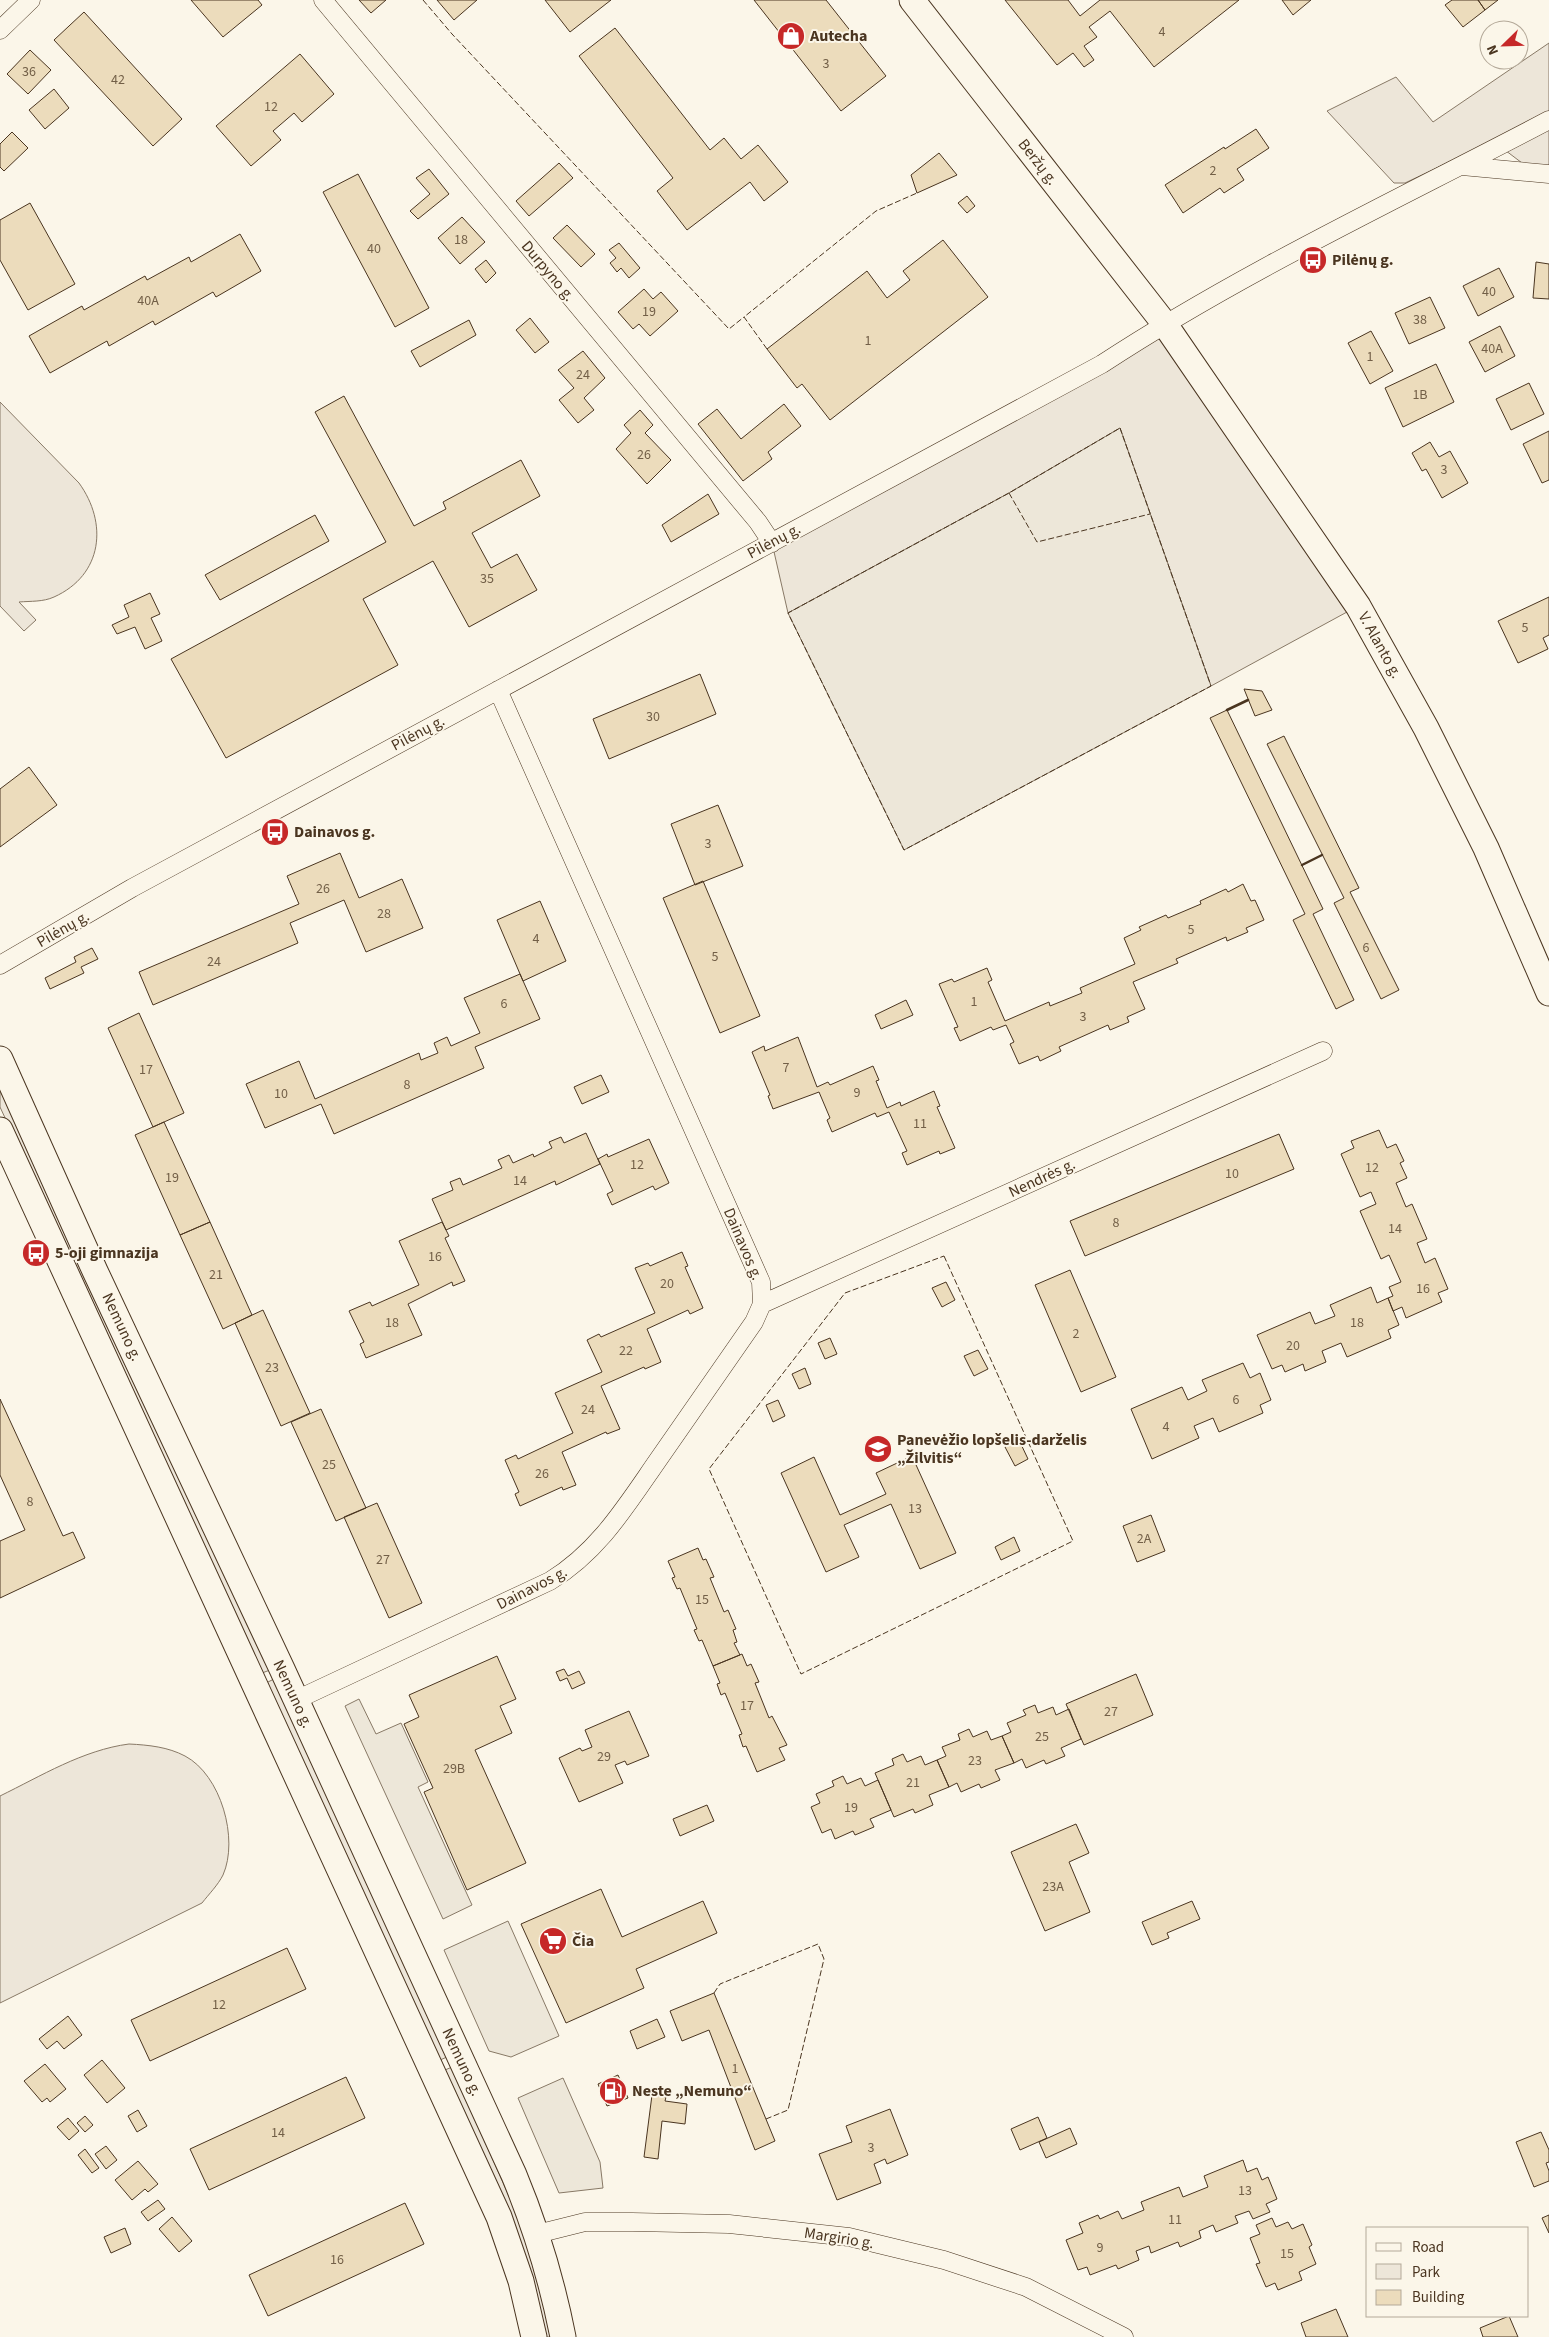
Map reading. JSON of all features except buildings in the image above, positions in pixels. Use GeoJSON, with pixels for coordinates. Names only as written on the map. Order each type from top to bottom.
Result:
{"type":"FeatureCollection","features":[{"type":"Feature","properties":{"kind":"main road","name":"Beržų g."},"geometry":{"type":"LineString","coordinates":[[912,0],[1164,324]]}},
{"type":"Feature","properties":{"kind":"main road","name":"V. Alanto g."},"geometry":{"type":"LineString","coordinates":[[1164,324],[1358,606],[1426,728],[1486,848],[1549,993]]}},
{"type":"Feature","properties":{"kind":"main road","name":"Nemuno g."},"geometry":{"type":"LineString","coordinates":[[0,1059],[95,1271],[296,1700],[514,2175],[538,2234],[547,2264],[563,2337]]}},
{"type":"Feature","properties":{"kind":"main road","name":"Nemuno g."},"geometry":{"type":"LineString","coordinates":[[0,1130],[500,2217],[521,2281],[534,2337]]}},
{"type":"Feature","properties":{"kind":"street"},"geometry":{"type":"LineString","coordinates":[[0,30],[31,0]]}},
{"type":"Feature","properties":{"kind":"street","name":"Durpyno g."},"geometry":{"type":"LineString","coordinates":[[323,0],[758,522],[772,543]]}},
{"type":"Feature","properties":{"kind":"street","name":"Pilėnų g."},"geometry":{"type":"LineString","coordinates":[[0,965],[132,888],[1102,364],[1164,324],[1270,264],[1549,120]]}},
{"type":"Feature","properties":{"kind":"street"},"geometry":{"type":"LineString","coordinates":[[1462,166],[1549,174]]}},
{"type":"Feature","properties":{"kind":"street","name":"Dainavos g."},"geometry":{"type":"LineString","coordinates":[[296,1700],[550,1581],[572,1568],[590,1551],[624,1509],[754,1322],[762,1304],[761,1282],[498,690]]}},
{"type":"Feature","properties":{"kind":"street","name":"Nendrės g."},"geometry":{"type":"LineString","coordinates":[[762,1304],[1323,1051]]}},
{"type":"Feature","properties":{"kind":"street","name":"Margirio g."},"geometry":{"type":"LineString","coordinates":[[538,2234],[585,2222],[632,2222],[729,2224],[849,2237],[944,2260],[1026,2287],[1124,2337]]}},
{"type":"Feature","properties":{"kind":"green space"},"geometry":{"type":"Polygon","coordinates":[[[1549,43],[1549,170],[1526,166],[1493,141],[1405,183],[1394,183],[1327,111],[1396,77],[1433,122],[1509,70],[1529,70],[1529,57],[1549,43]]]}},
{"type":"Feature","properties":{"kind":"green space"},"geometry":{"type":"Polygon","coordinates":[[[1164,323],[1358,606],[1211,686],[1120,428],[1009,493],[788,613],[772,543],[1164,323]]]}},
{"type":"Feature","properties":{"kind":"green space"},"geometry":{"type":"Polygon","coordinates":[[[0,402],[79,483],[88,498],[97,531],[96,547],[91,562],[83,576],[70,587],[50,599],[19,602],[36,620],[24,631],[0,606],[0,402]]]}},
{"type":"Feature","properties":{"kind":"green space"},"geometry":{"type":"Polygon","coordinates":[[[0,1086],[270,1670],[262,1673],[0,1107],[0,1086]]]}},
{"type":"Feature","properties":{"kind":"green space"},"geometry":{"type":"Polygon","coordinates":[[[274,1679],[447,2057],[440,2060],[266,1683],[274,1679]]]}},
{"type":"Feature","properties":{"kind":"green space"},"geometry":{"type":"Polygon","coordinates":[[[129,1744],[158,1747],[179,1753],[198,1765],[208,1778],[224,1809],[228,1827],[229,1844],[223,1875],[202,1903],[0,2003],[0,1796],[79,1758],[112,1747],[129,1744]]]}},
{"type":"Feature","properties":{"kind":"green space"},"geometry":{"type":"Polygon","coordinates":[[[452,2067],[520,2221],[553,2337],[545,2337],[445,2070],[452,2067]]]}},
{"type":"Feature","properties":{"kind":"shaded area"},"geometry":{"type":"Polygon","coordinates":[[[1120,428],[1211,686],[904,850],[788,613],[1009,493],[1120,428]]]}},
{"type":"Feature","properties":{"kind":"shaded area"},"geometry":{"type":"Polygon","coordinates":[[[359,1699],[376,1734],[401,1723],[428,1782],[418,1787],[472,1905],[443,1919],[345,1706],[359,1699]]]}},
{"type":"Feature","properties":{"kind":"shaded area"},"geometry":{"type":"Polygon","coordinates":[[[508,1921],[559,2036],[511,2057],[489,2051],[444,1950],[508,1921]]]}},
{"type":"Feature","properties":{"kind":"shaded area"},"geometry":{"type":"Polygon","coordinates":[[[563,2078],[600,2162],[603,2188],[559,2193],[518,2098],[563,2078]]]}},
{"type":"Feature","properties":{"kind":"fence"},"geometry":{"type":"LineString","coordinates":[[423,0],[452,34],[729,329],[744,317]]}},
{"type":"Feature","properties":{"kind":"fence"},"geometry":{"type":"LineString","coordinates":[[767,349],[744,317],[876,211],[917,193]]}},
{"type":"Feature","properties":{"kind":"fence"},"geometry":{"type":"LineString","coordinates":[[1120,428],[1211,686],[904,850],[788,613],[1009,493],[1120,428]]}},
{"type":"Feature","properties":{"kind":"fence"},"geometry":{"type":"LineString","coordinates":[[1009,493],[1037,542],[1150,514]]}},
{"type":"Feature","properties":{"kind":"fence"},"geometry":{"type":"LineString","coordinates":[[944,1256],[1073,1541],[801,1674],[709,1469],[845,1293],[944,1256]]}},
{"type":"Feature","properties":{"kind":"fence"},"geometry":{"type":"LineString","coordinates":[[714,1993],[720,1984],[818,1944],[824,1959],[788,2110],[766,2119]]}},
{"type":"Feature","properties":{"kind":"wall"},"geometry":{"type":"LineString","coordinates":[[1227,710],[1248,700]]}},
{"type":"Feature","properties":{"kind":"wall"},"geometry":{"type":"LineString","coordinates":[[1302,865],[1322,855]]}},
{"type":"Feature","properties":{"kind":"place","name":"Autecha"},"geometry":{"type":"Point","coordinates":[791,36]}},
{"type":"Feature","properties":{"kind":"place","name":"Pilėnų g."},"geometry":{"type":"Point","coordinates":[1313,260]}},
{"type":"Feature","properties":{"kind":"place","name":"Dainavos g."},"geometry":{"type":"Point","coordinates":[275,832]}},
{"type":"Feature","properties":{"kind":"place","name":"5-oji gimnazija"},"geometry":{"type":"Point","coordinates":[36,1253]}},
{"type":"Feature","properties":{"kind":"place","name":"Panevėžio lopšelis-darželis „Žilvitis“"},"geometry":{"type":"Point","coordinates":[878,1449]}},
{"type":"Feature","properties":{"kind":"place","name":"Čia"},"geometry":{"type":"Point","coordinates":[553,1941]}},
{"type":"Feature","properties":{"kind":"place","name":"Neste „Nemuno“"},"geometry":{"type":"Point","coordinates":[613,2091]}}]}
